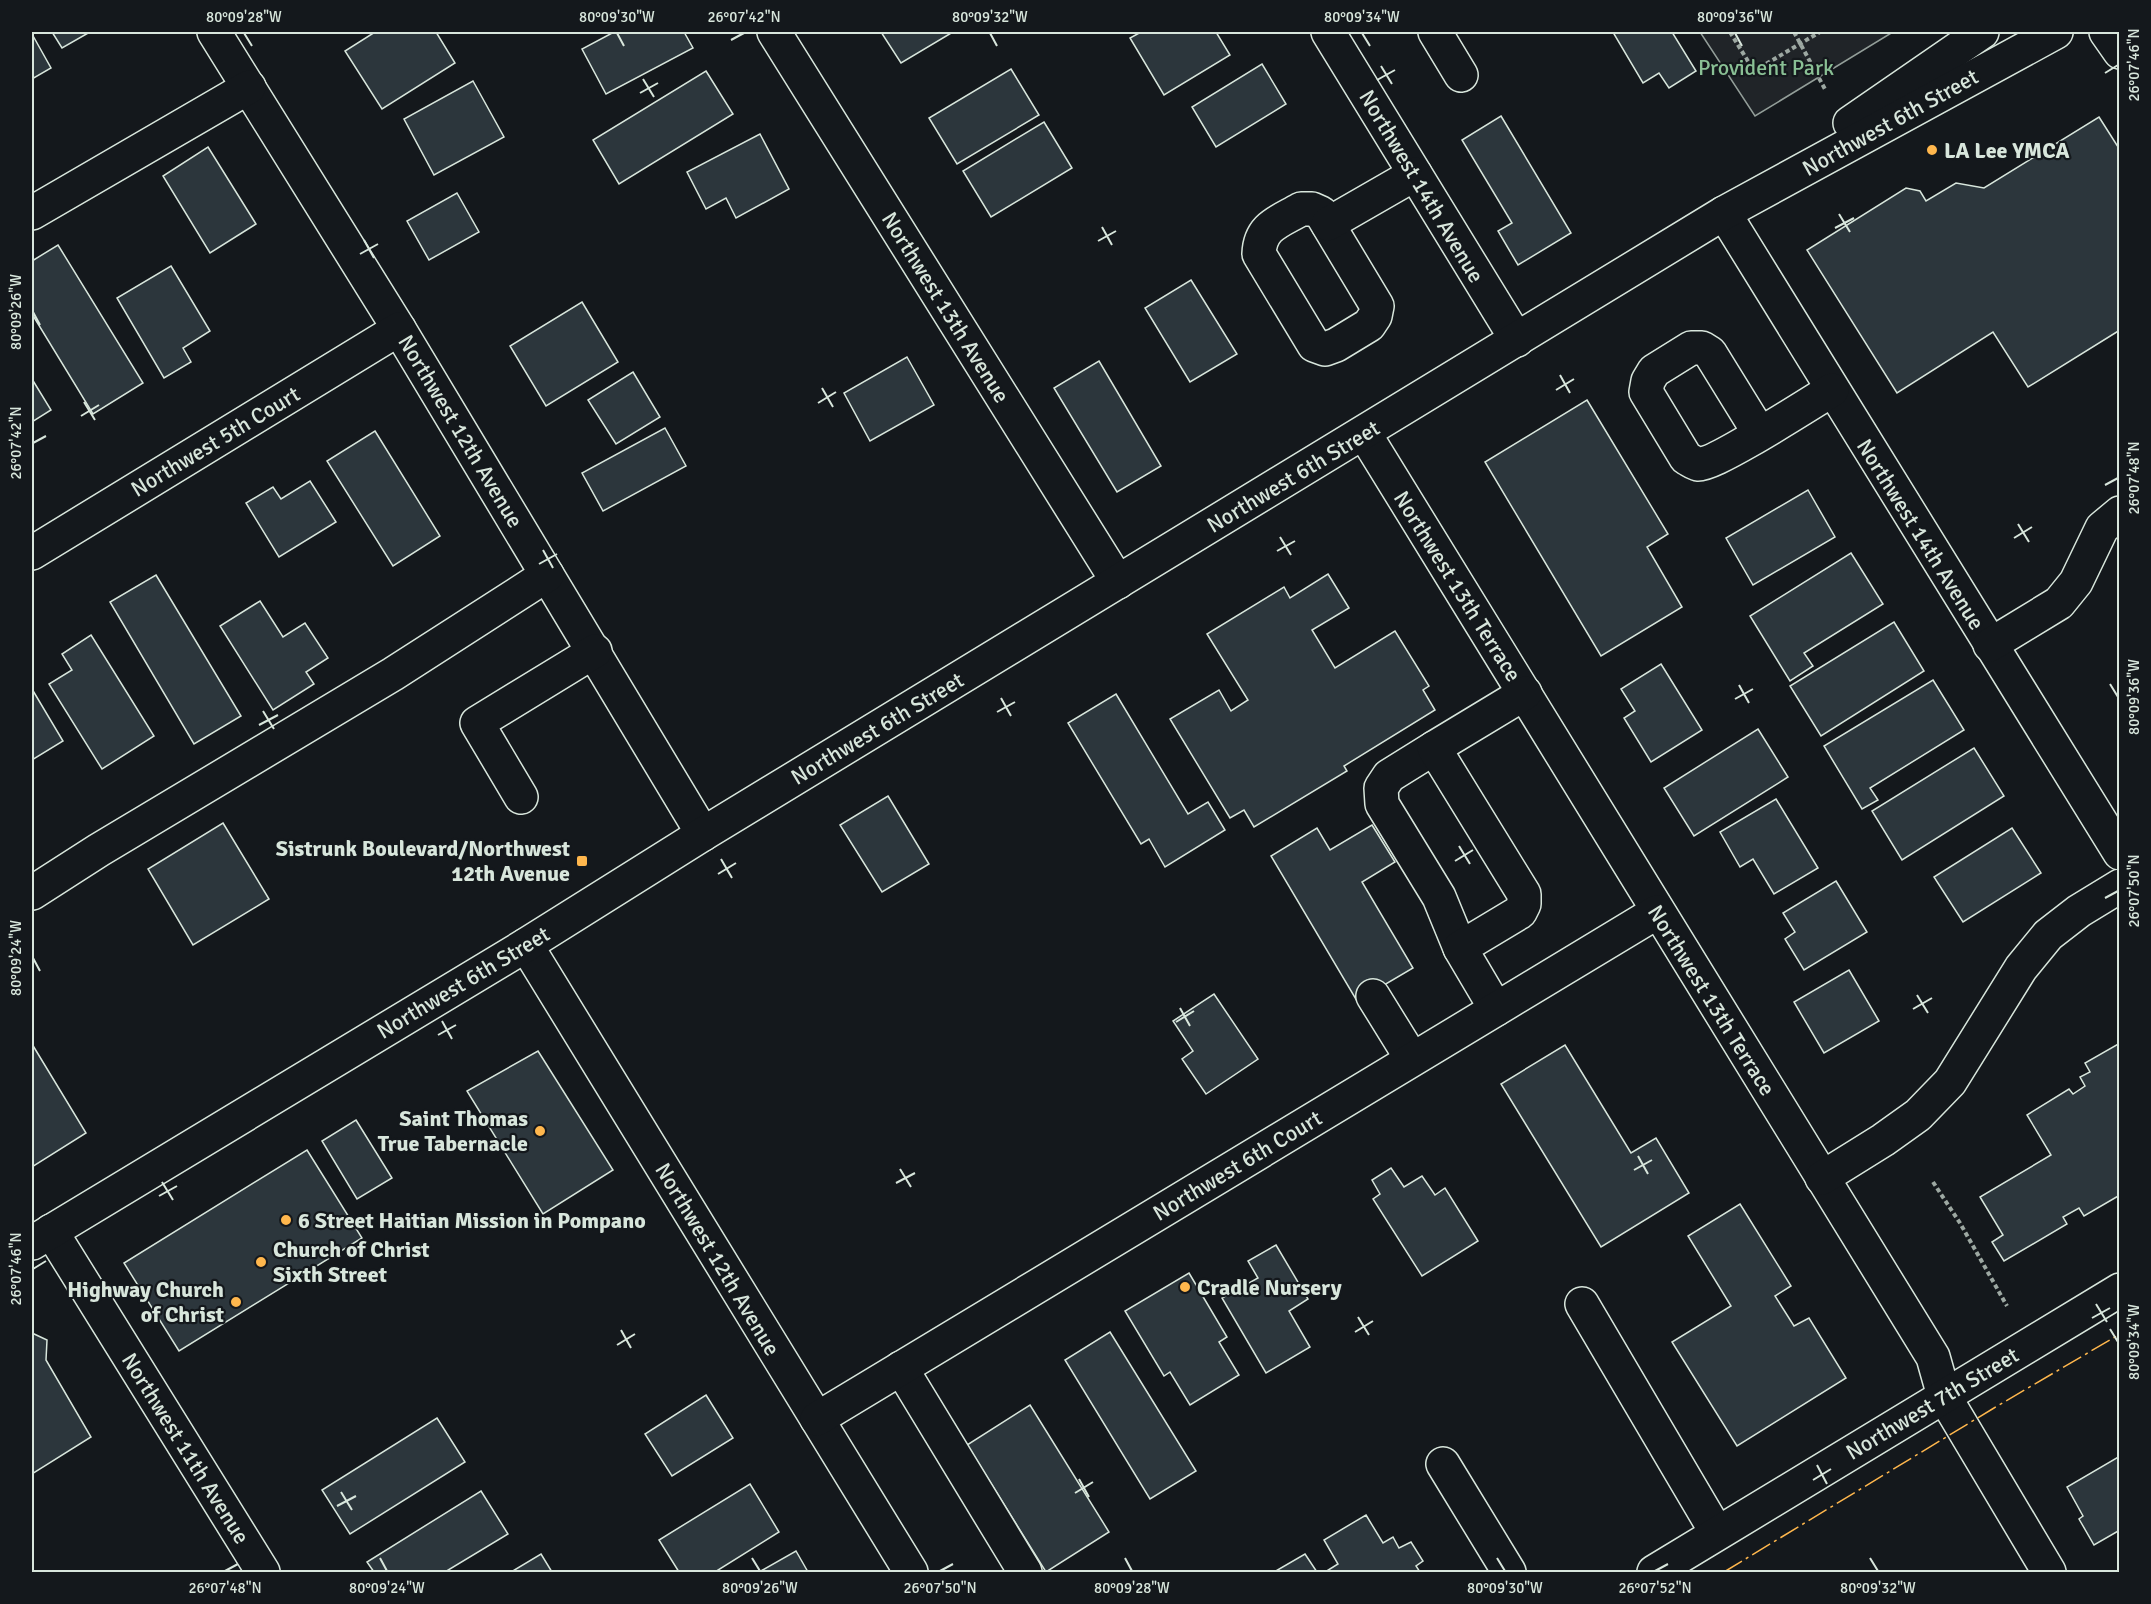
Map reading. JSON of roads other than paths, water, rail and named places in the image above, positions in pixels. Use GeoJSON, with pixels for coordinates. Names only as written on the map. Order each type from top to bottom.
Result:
{"type":"FeatureCollection","features":[{"type":"Feature","properties":{"kind":"street","name":"Northwest 12th Avenue"},"geometry":{"type":"LineString","coordinates":[[214,32],[399,329],[595,651],[703,834]]}},
{"type":"Feature","properties":{"kind":"street","name":"Northwest 13th Avenue"},"geometry":{"type":"LineString","coordinates":[[774,32],[1118,582]]}},
{"type":"Feature","properties":{"kind":"street","name":"Northwest 14th Avenue"},"geometry":{"type":"LineString","coordinates":[[1328,32],[1517,340]]}},
{"type":"Feature","properties":{"kind":"street"},"geometry":{"type":"LineString","coordinates":[[1435,32],[1461,75]]}},
{"type":"Feature","properties":{"kind":"street","name":"Northwest 6th Street"},"geometry":{"type":"LineString","coordinates":[[1724,213],[1982,32]]}},
{"type":"Feature","properties":{"kind":"street","name":"Northwest 6th Street"},"geometry":{"type":"LineString","coordinates":[[41,1237],[526,945],[703,834],[1724,213],[2055,32]]}},
{"type":"Feature","properties":{"kind":"street"},"geometry":{"type":"LineString","coordinates":[[2106,32],[2120,52]]}},
{"type":"Feature","properties":{"kind":"street"},"geometry":{"type":"LineString","coordinates":[[32,213],[249,87]]}},
{"type":"Feature","properties":{"kind":"street"},"geometry":{"type":"LineString","coordinates":[[1328,224],[1415,174]]}},
{"type":"Feature","properties":{"kind":"street","name":"Northwest 14th Avenue"},"geometry":{"type":"LineString","coordinates":[[1724,213],[2120,853]]}},
{"type":"Feature","properties":{"kind":"street","name":"Northwest 5th Court"},"geometry":{"type":"LineString","coordinates":[[32,553],[399,329]]}},
{"type":"Feature","properties":{"kind":"street"},"geometry":{"type":"LineString","coordinates":[[1760,434],[1832,390]]}},
{"type":"Feature","properties":{"kind":"street","name":"Northwest 13th Terrace"},"geometry":{"type":"LineString","coordinates":[[1364,434],[1936,1363],[1944,1396],[2049,1572]]}},
{"type":"Feature","properties":{"kind":"street"},"geometry":{"type":"LineString","coordinates":[[1990,645],[2059,603],[2076,582],[2102,528],[2120,513]]}},
{"type":"Feature","properties":{"kind":"street"},"geometry":{"type":"LineString","coordinates":[[32,893],[109,844],[393,675],[547,575]]}},
{"type":"Feature","properties":{"kind":"street"},"geometry":{"type":"LineString","coordinates":[[521,797],[477,723],[595,651]]}},
{"type":"Feature","properties":{"kind":"street"},"geometry":{"type":"LineString","coordinates":[[1496,1009],[1460,948],[1439,897],[1382,804],[1381,788],[1389,776],[1525,693]]}},
{"type":"Feature","properties":{"kind":"street"},"geometry":{"type":"LineString","coordinates":[[1434,748],[1524,894],[1524,904],[1520,912],[1460,948]]}},
{"type":"Feature","properties":{"kind":"street"},"geometry":{"type":"LineString","coordinates":[[1822,1178],[1918,1115],[1950,1082],[2021,968],[2048,935],[2079,910],[2120,886]]}},
{"type":"Feature","properties":{"kind":"street","name":"Northwest 6th Court"},"geometry":{"type":"LineString","coordinates":[[817,1419],[1657,912]]}},
{"type":"Feature","properties":{"kind":"street","name":"Northwest 12th Avenue"},"geometry":{"type":"LineString","coordinates":[[526,945],[911,1572]]}},
{"type":"Feature","properties":{"kind":"street"},"geometry":{"type":"LineString","coordinates":[[1373,996],[1412,1059]]}},
{"type":"Feature","properties":{"kind":"street","name":"Northwest 11th Avenue"},"geometry":{"type":"LineString","coordinates":[[41,1237],[263,1572]]}},
{"type":"Feature","properties":{"kind":"street","name":"Northwest 7th Street"},"geometry":{"type":"LineString","coordinates":[[1654,1572],[2120,1290]]}},
{"type":"Feature","properties":{"kind":"street"},"geometry":{"type":"LineString","coordinates":[[1582,1304],[1717,1533]]}},
{"type":"Feature","properties":{"kind":"street"},"geometry":{"type":"LineString","coordinates":[[901,1368],[1025,1572]]}},
{"type":"Feature","properties":{"kind":"street"},"geometry":{"type":"LineString","coordinates":[[1443,1464],[1509,1572]]}},
{"type":"Feature","properties":{"kind":"place","name":"LA Lee YMCA"},"geometry":{"type":"Point","coordinates":[1932,150]}},
{"type":"Feature","properties":{"kind":"place","name":"Sistrunk Boulevard/Northwest 12th Avenue"},"geometry":{"type":"Point","coordinates":[582,861]}},
{"type":"Feature","properties":{"kind":"place","name":"Saint Thomas True Tabernacle"},"geometry":{"type":"Point","coordinates":[540,1131]}},
{"type":"Feature","properties":{"kind":"place","name":"6 Street Haitian Mission in Pompano"},"geometry":{"type":"Point","coordinates":[286,1220]}},
{"type":"Feature","properties":{"kind":"place","name":"Church of Christ Sixth Street"},"geometry":{"type":"Point","coordinates":[261,1262]}},
{"type":"Feature","properties":{"kind":"place","name":"Cradle Nursery"},"geometry":{"type":"Point","coordinates":[1185,1287]}},
{"type":"Feature","properties":{"kind":"place","name":"Highway Church of Christ"},"geometry":{"type":"Point","coordinates":[236,1302]}},
{"type":"Feature","properties":{"kind":"park label","name":"Provident Park"},"geometry":{"type":"Point","coordinates":[1766,67]}}]}
